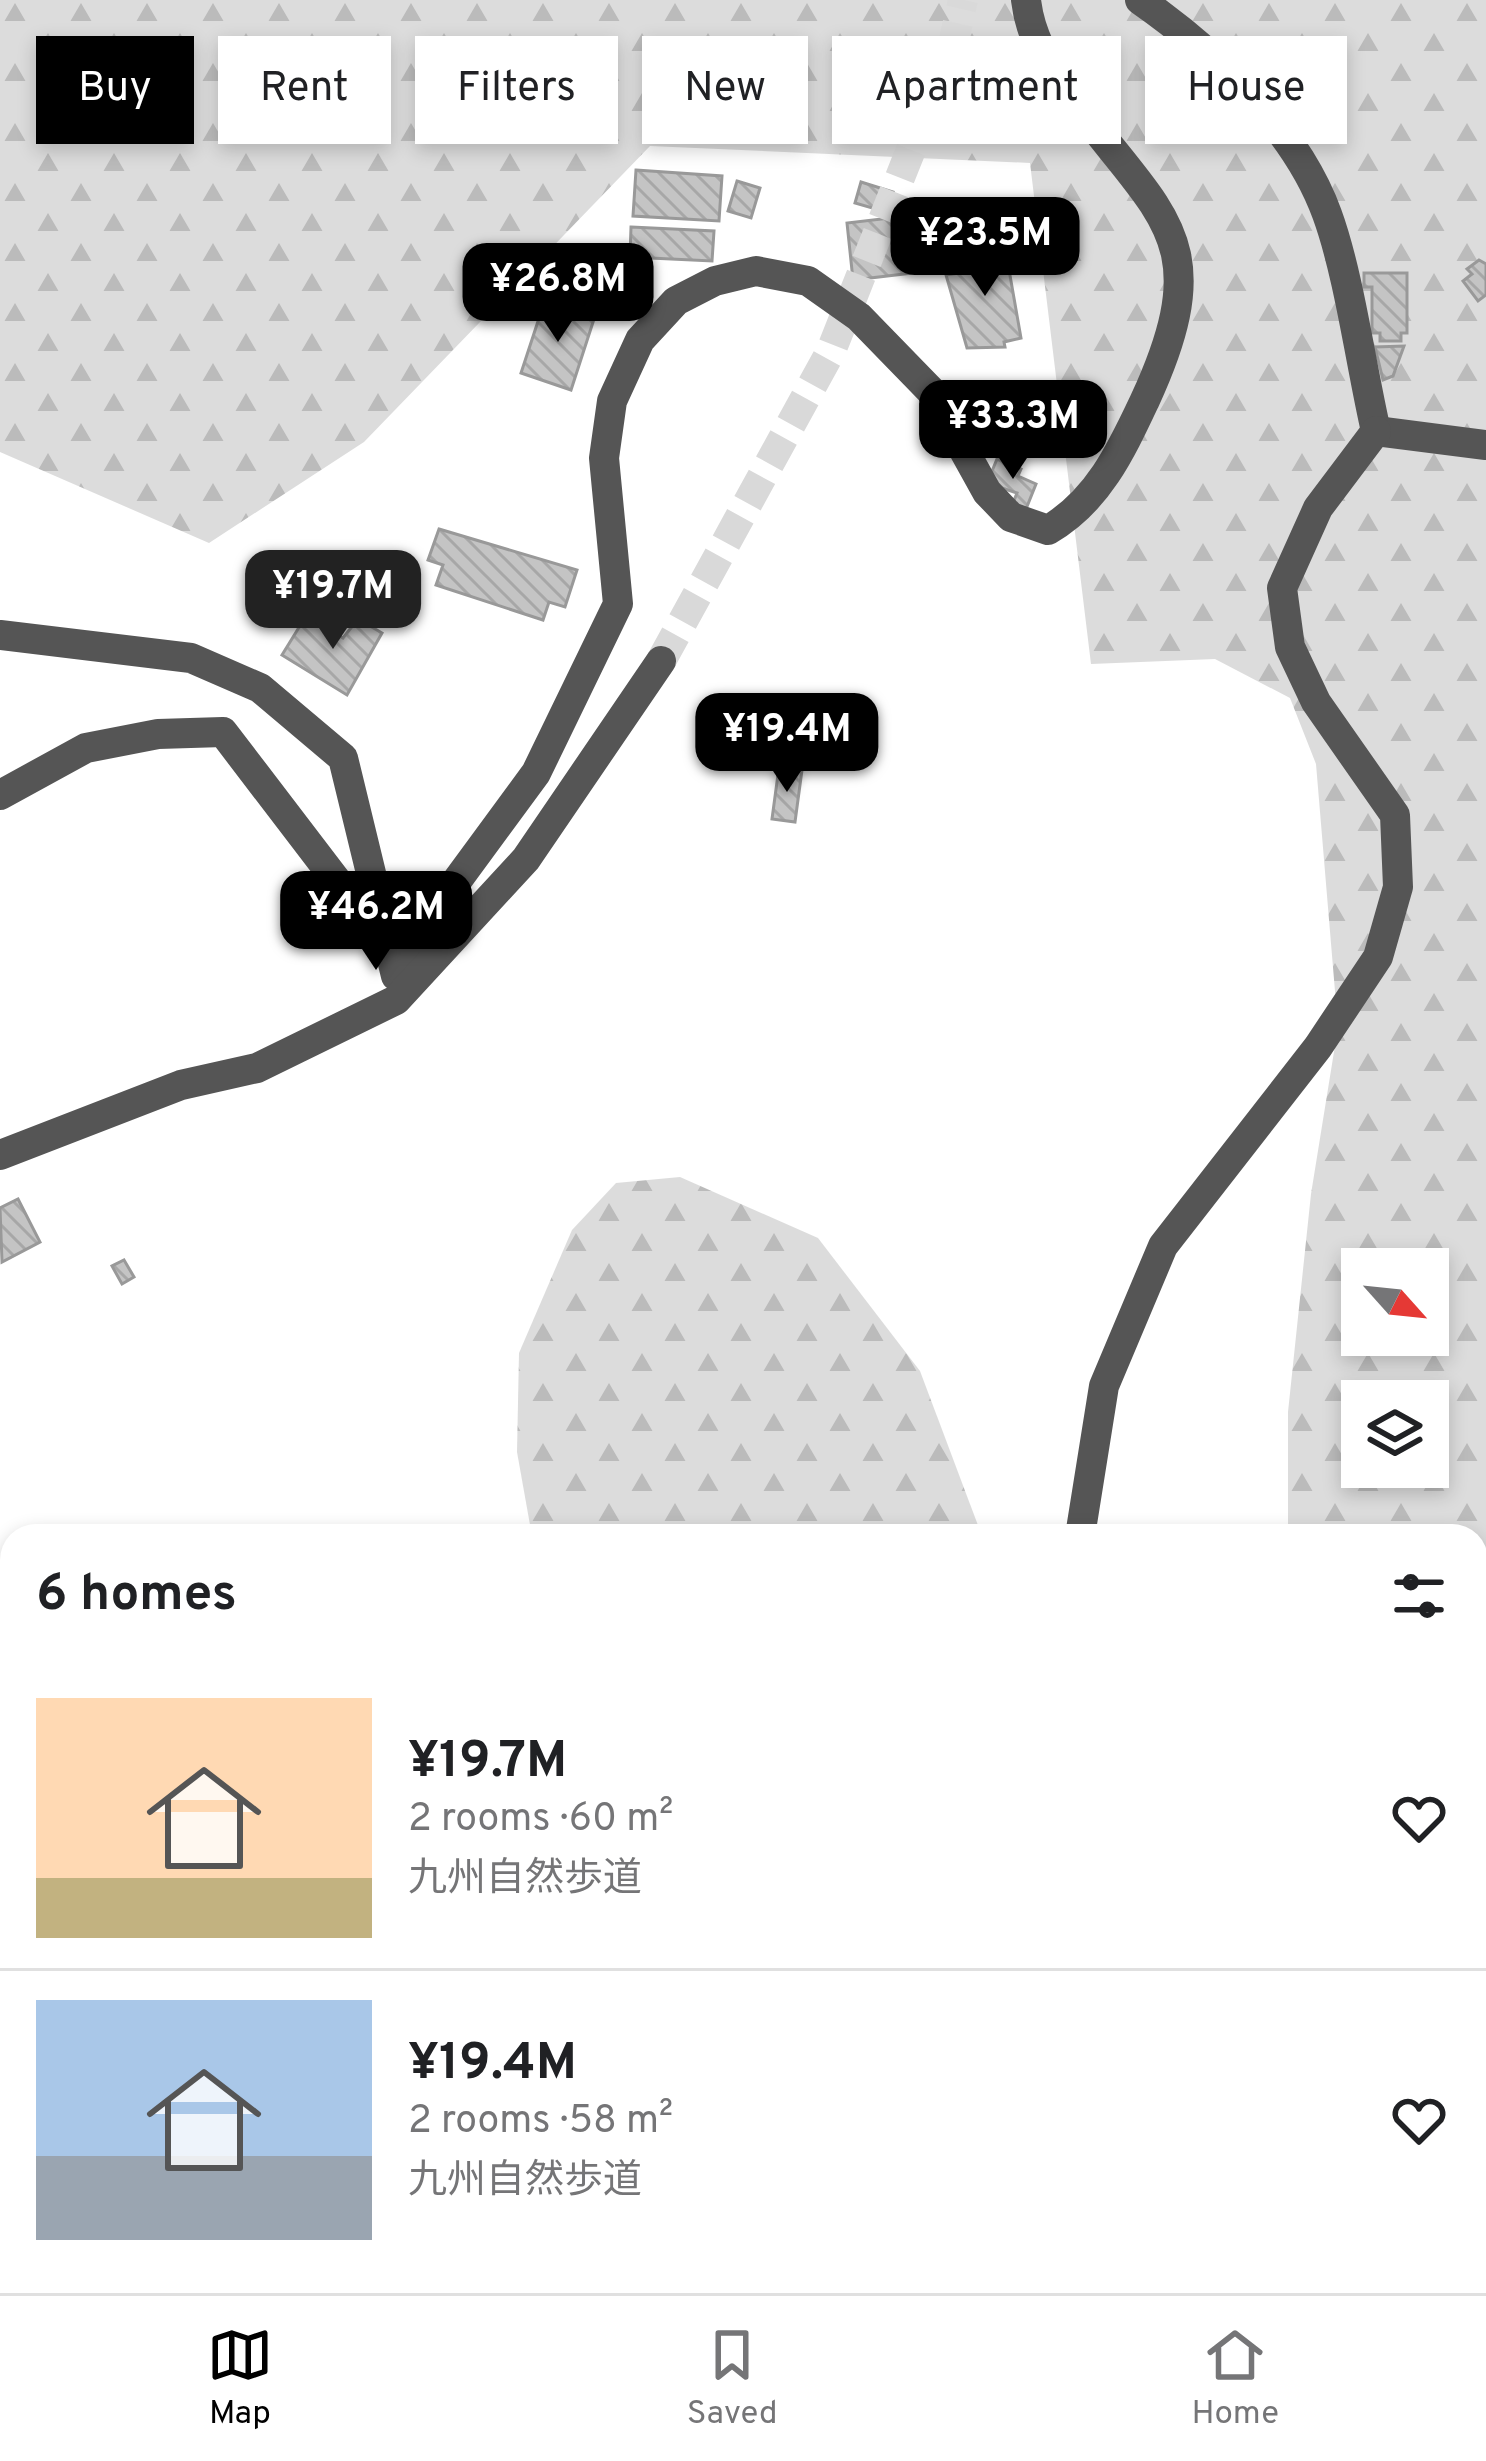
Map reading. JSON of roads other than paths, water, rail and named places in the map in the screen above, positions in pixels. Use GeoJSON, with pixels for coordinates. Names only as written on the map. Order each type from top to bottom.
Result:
{"type":"FeatureCollection","features":[{"type":"Feature","properties":{"kind":"street"},"geometry":{"type":"LineString","coordinates":[[395,965],[536,772],[618,604],[604,458],[612,401],[640,340],[676,301],[715,281],[756,271],[808,281],[859,317],[932,391],[987,492],[1011,518],[1048,530],[1080,512],[1126,440],[1162,364],[1175,324],[1180,278],[1173,237],[1135,171],[1051,70],[1029,25],[1026,0]]}},
{"type":"Feature","properties":{"kind":"street"},"geometry":{"type":"LineString","coordinates":[[1083,1524],[1104,1386],[1163,1246],[1318,1047],[1378,957],[1398,887],[1395,815],[1316,702],[1290,647],[1282,588],[1318,508],[1376,431],[1327,213],[1270,117],[1175,24],[1140,0]]}},
{"type":"Feature","properties":{"kind":"street"},"geometry":{"type":"LineString","coordinates":[[1376,431],[1486,446]]}},
{"type":"Feature","properties":{"kind":"street"},"geometry":{"type":"LineString","coordinates":[[0,635],[191,658],[260,688],[343,758],[395,965],[396,1000]]}},
{"type":"Feature","properties":{"kind":"street"},"geometry":{"type":"LineString","coordinates":[[0,1155],[181,1085],[257,1068],[396,1000],[526,860],[662,661]]}},
{"type":"Feature","properties":{"kind":"street"},"geometry":{"type":"LineString","coordinates":[[0,795],[86,748],[158,734],[223,732],[349,897],[383,920]]}},
{"type":"Feature","properties":{"kind":"tunnel"},"geometry":{"type":"LineString","coordinates":[[661,661],[831,351],[953,44],[963,0]]}}]}
